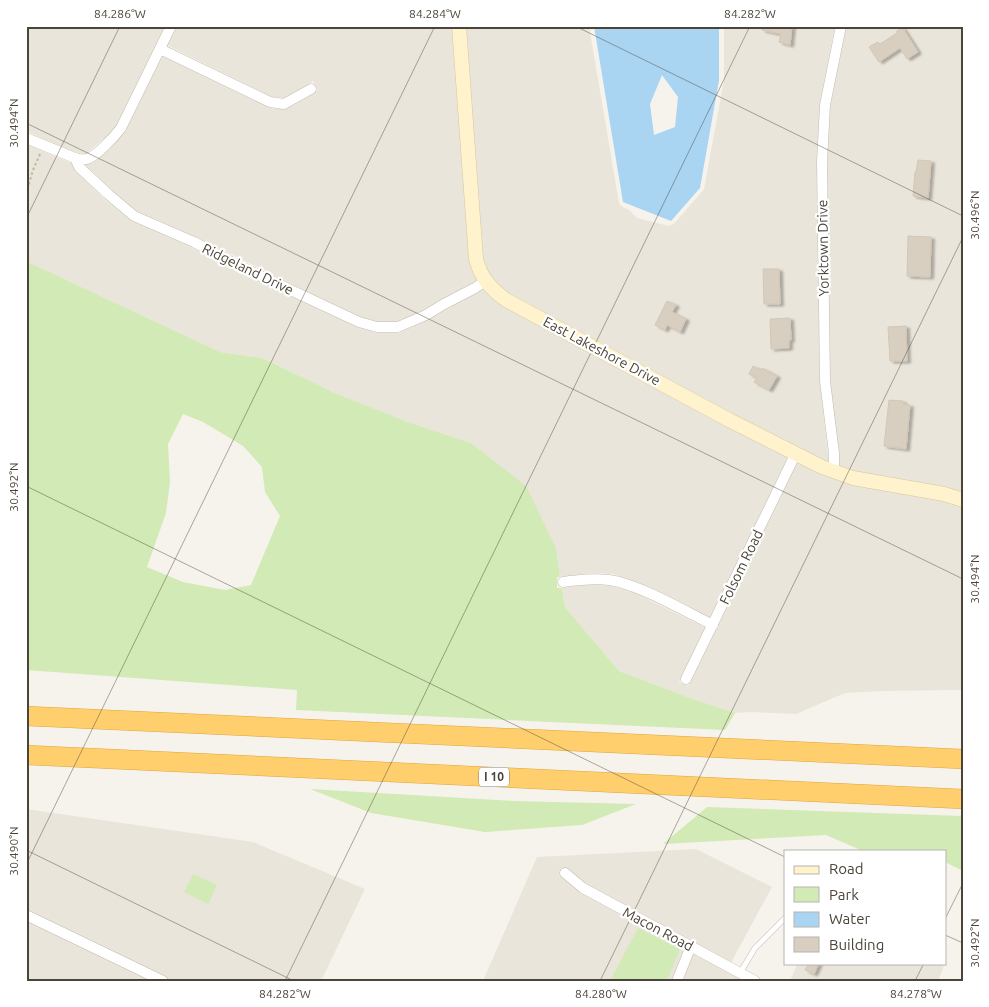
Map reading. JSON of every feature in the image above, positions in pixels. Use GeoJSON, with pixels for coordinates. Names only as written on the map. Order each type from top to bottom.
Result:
{"type":"FeatureCollection","features":[{"type":"Feature","properties":{"kind":"highway"},"geometry":{"type":"LineString","coordinates":[[26,716],[963,759]]}},
{"type":"Feature","properties":{"kind":"highway","name":"I 10"},"geometry":{"type":"LineString","coordinates":[[26,755],[963,798]]}},
{"type":"Feature","properties":{"kind":"street"},"geometry":{"type":"LineString","coordinates":[[26,138],[75,158],[86,159],[113,138],[127,116],[171,26]]}},
{"type":"Feature","properties":{"kind":"street","name":"East Lakeshore Drive"},"geometry":{"type":"LineString","coordinates":[[459,26],[476,259],[480,272],[491,289],[506,300],[796,454],[834,471],[853,478],[928,491],[963,500]]}},
{"type":"Feature","properties":{"kind":"street","name":"Yorktown Drive"},"geometry":{"type":"LineString","coordinates":[[834,471],[834,452],[825,381],[822,162],[825,105],[841,26]]}},
{"type":"Feature","properties":{"kind":"street"},"geometry":{"type":"LineString","coordinates":[[160,48],[270,102],[284,104],[311,89]]}},
{"type":"Feature","properties":{"kind":"street","name":"Ridgeland Drive"},"geometry":{"type":"LineString","coordinates":[[75,158],[76,163],[86,174],[134,216],[194,242],[326,307],[377,328],[406,325],[485,281]]}},
{"type":"Feature","properties":{"kind":"street","name":"Folsom Road"},"geometry":{"type":"LineString","coordinates":[[686,679],[796,454]]}},
{"type":"Feature","properties":{"kind":"street"},"geometry":{"type":"LineString","coordinates":[[563,582],[592,579],[611,580],[635,587],[712,626]]}},
{"type":"Feature","properties":{"kind":"street","name":"Macon Road"},"geometry":{"type":"LineString","coordinates":[[565,873],[583,888],[755,981]]}},
{"type":"Feature","properties":{"kind":"street"},"geometry":{"type":"LineString","coordinates":[[26,915],[163,981]]}},
{"type":"Feature","properties":{"kind":"street"},"geometry":{"type":"LineString","coordinates":[[677,981],[691,946]]}},
{"type":"Feature","properties":{"kind":"lane"},"geometry":{"type":"LineString","coordinates":[[740,973],[755,948],[784,919]]}},
{"type":"Feature","properties":{"kind":"path"},"geometry":{"type":"LineString","coordinates":[[26,194],[33,170],[44,145]]}},
{"type":"Feature","properties":{"kind":"shaded area"},"geometry":{"type":"Polygon","coordinates":[[[26,26],[165,26],[117,125],[110,134],[85,154],[67,150],[26,131],[26,26]]]}},
{"type":"Feature","properties":{"kind":"shaded area"},"geometry":{"type":"Polygon","coordinates":[[[176,26],[454,26],[478,280],[405,320],[388,323],[378,322],[361,317],[328,302],[196,237],[137,211],[123,200],[85,165],[94,161],[116,142],[125,131],[162,56],[268,107],[276,109],[286,109],[318,90],[313,81],[299,91],[284,98],[272,97],[167,45],[176,26]]]}},
{"type":"Feature","properties":{"kind":"shaded area"},"geometry":{"type":"Polygon","coordinates":[[[465,26],[589,26],[619,203],[637,218],[669,226],[674,224],[704,189],[724,80],[724,26],[835,26],[820,104],[817,162],[820,382],[829,464],[798,450],[509,295],[495,285],[481,258],[465,26]]]}},
{"type":"Feature","properties":{"kind":"shaded area"},"geometry":{"type":"Polygon","coordinates":[[[846,26],[963,26],[963,494],[854,472],[839,467],[830,380],[827,207],[828,129],[830,105],[846,26]]]}},
{"type":"Feature","properties":{"kind":"shaded area"},"geometry":{"type":"Polygon","coordinates":[[[26,144],[71,163],[76,171],[104,199],[132,221],[191,247],[233,269],[357,327],[376,333],[399,333],[427,320],[484,288],[488,294],[503,305],[788,457],[711,618],[637,582],[613,574],[592,573],[560,577],[556,548],[471,443],[408,422],[335,393],[262,358],[220,352],[26,261],[26,144]]]}},
{"type":"Feature","properties":{"kind":"shaded area"},"geometry":{"type":"Polygon","coordinates":[[[797,462],[829,477],[943,499],[963,506],[963,690],[845,693],[796,714],[735,713],[619,671],[565,607],[562,588],[591,584],[610,586],[633,592],[706,628],[679,682],[688,686],[797,462]]]}},
{"type":"Feature","properties":{"kind":"shaded area"},"geometry":{"type":"Polygon","coordinates":[[[26,809],[253,842],[365,889],[321,981],[26,981],[26,809]]]}},
{"type":"Feature","properties":{"kind":"shaded area"},"geometry":{"type":"Polygon","coordinates":[[[696,849],[772,887],[727,970],[745,981],[483,981],[537,857],[696,849]]]}},
{"type":"Feature","properties":{"kind":"shaded area"},"geometry":{"type":"Polygon","coordinates":[[[798,964],[945,964],[938,981],[790,981],[798,964]]]}},
{"type":"Feature","properties":{"kind":"green space"},"geometry":{"type":"Polygon","coordinates":[[[26,261],[220,352],[262,358],[335,393],[408,422],[471,443],[526,486],[556,548],[560,577],[557,577],[557,588],[562,588],[565,607],[619,671],[735,713],[725,730],[296,710],[297,690],[26,670],[26,261]],[[183,414],[168,444],[170,482],[166,513],[147,567],[183,582],[225,590],[251,585],[280,516],[265,492],[262,467],[243,446],[203,422],[183,414]]]}},
{"type":"Feature","properties":{"kind":"green space"},"geometry":{"type":"Polygon","coordinates":[[[310,789],[515,801],[636,804],[582,825],[485,832],[371,813],[310,789]]]}},
{"type":"Feature","properties":{"kind":"green space"},"geometry":{"type":"Polygon","coordinates":[[[707,807],[963,816],[963,871],[946,862],[946,850],[861,850],[826,835],[663,844],[707,807]]]}},
{"type":"Feature","properties":{"kind":"green space"},"geometry":{"type":"Polygon","coordinates":[[[193,874],[217,885],[208,904],[184,892],[193,874]]]}},
{"type":"Feature","properties":{"kind":"green space"},"geometry":{"type":"Polygon","coordinates":[[[638,928],[680,949],[667,981],[610,981],[638,928]]]}},
{"type":"Feature","properties":{"kind":"water"},"geometry":{"type":"Polygon","coordinates":[[[594,26],[719,26],[719,80],[700,188],[671,221],[623,202],[594,26]],[[662,75],[650,104],[654,135],[675,127],[678,97],[662,75]]]}},
{"type":"Feature","properties":{"kind":"building"},"geometry":{"type":"Polygon","coordinates":[[[762,26],[792,26],[790,45],[779,42],[781,34],[762,30],[762,26]]]}},
{"type":"Feature","properties":{"kind":"building"},"geometry":{"type":"Polygon","coordinates":[[[902,27],[918,52],[907,59],[900,48],[879,62],[869,47],[878,42],[880,44],[897,33],[902,27]]]}},
{"type":"Feature","properties":{"kind":"building"},"geometry":{"type":"Polygon","coordinates":[[[918,160],[931,161],[928,198],[913,196],[918,160]]]}},
{"type":"Feature","properties":{"kind":"building"},"geometry":{"type":"Polygon","coordinates":[[[908,236],[931,237],[930,277],[907,276],[908,236]]]}},
{"type":"Feature","properties":{"kind":"building"},"geometry":{"type":"Polygon","coordinates":[[[763,269],[779,269],[780,304],[764,304],[763,269]]]}},
{"type":"Feature","properties":{"kind":"building"},"geometry":{"type":"Polygon","coordinates":[[[667,301],[676,305],[672,312],[686,319],[680,332],[667,325],[665,330],[655,325],[667,301]]]}},
{"type":"Feature","properties":{"kind":"building"},"geometry":{"type":"Polygon","coordinates":[[[790,318],[791,340],[789,340],[789,348],[771,349],[770,319],[790,318]]]}},
{"type":"Feature","properties":{"kind":"building"},"geometry":{"type":"Polygon","coordinates":[[[906,326],[907,361],[890,361],[888,327],[906,326]]]}},
{"type":"Feature","properties":{"kind":"building"},"geometry":{"type":"Polygon","coordinates":[[[753,366],[761,370],[762,368],[777,376],[769,390],[754,382],[757,378],[749,374],[753,366]]]}},
{"type":"Feature","properties":{"kind":"building"},"geometry":{"type":"Polygon","coordinates":[[[889,400],[903,401],[903,404],[910,405],[906,449],[884,446],[889,400]]]}},
{"type":"Feature","properties":{"kind":"building"},"geometry":{"type":"Polygon","coordinates":[[[808,964],[819,964],[814,974],[805,970],[808,964]]]}}]}
